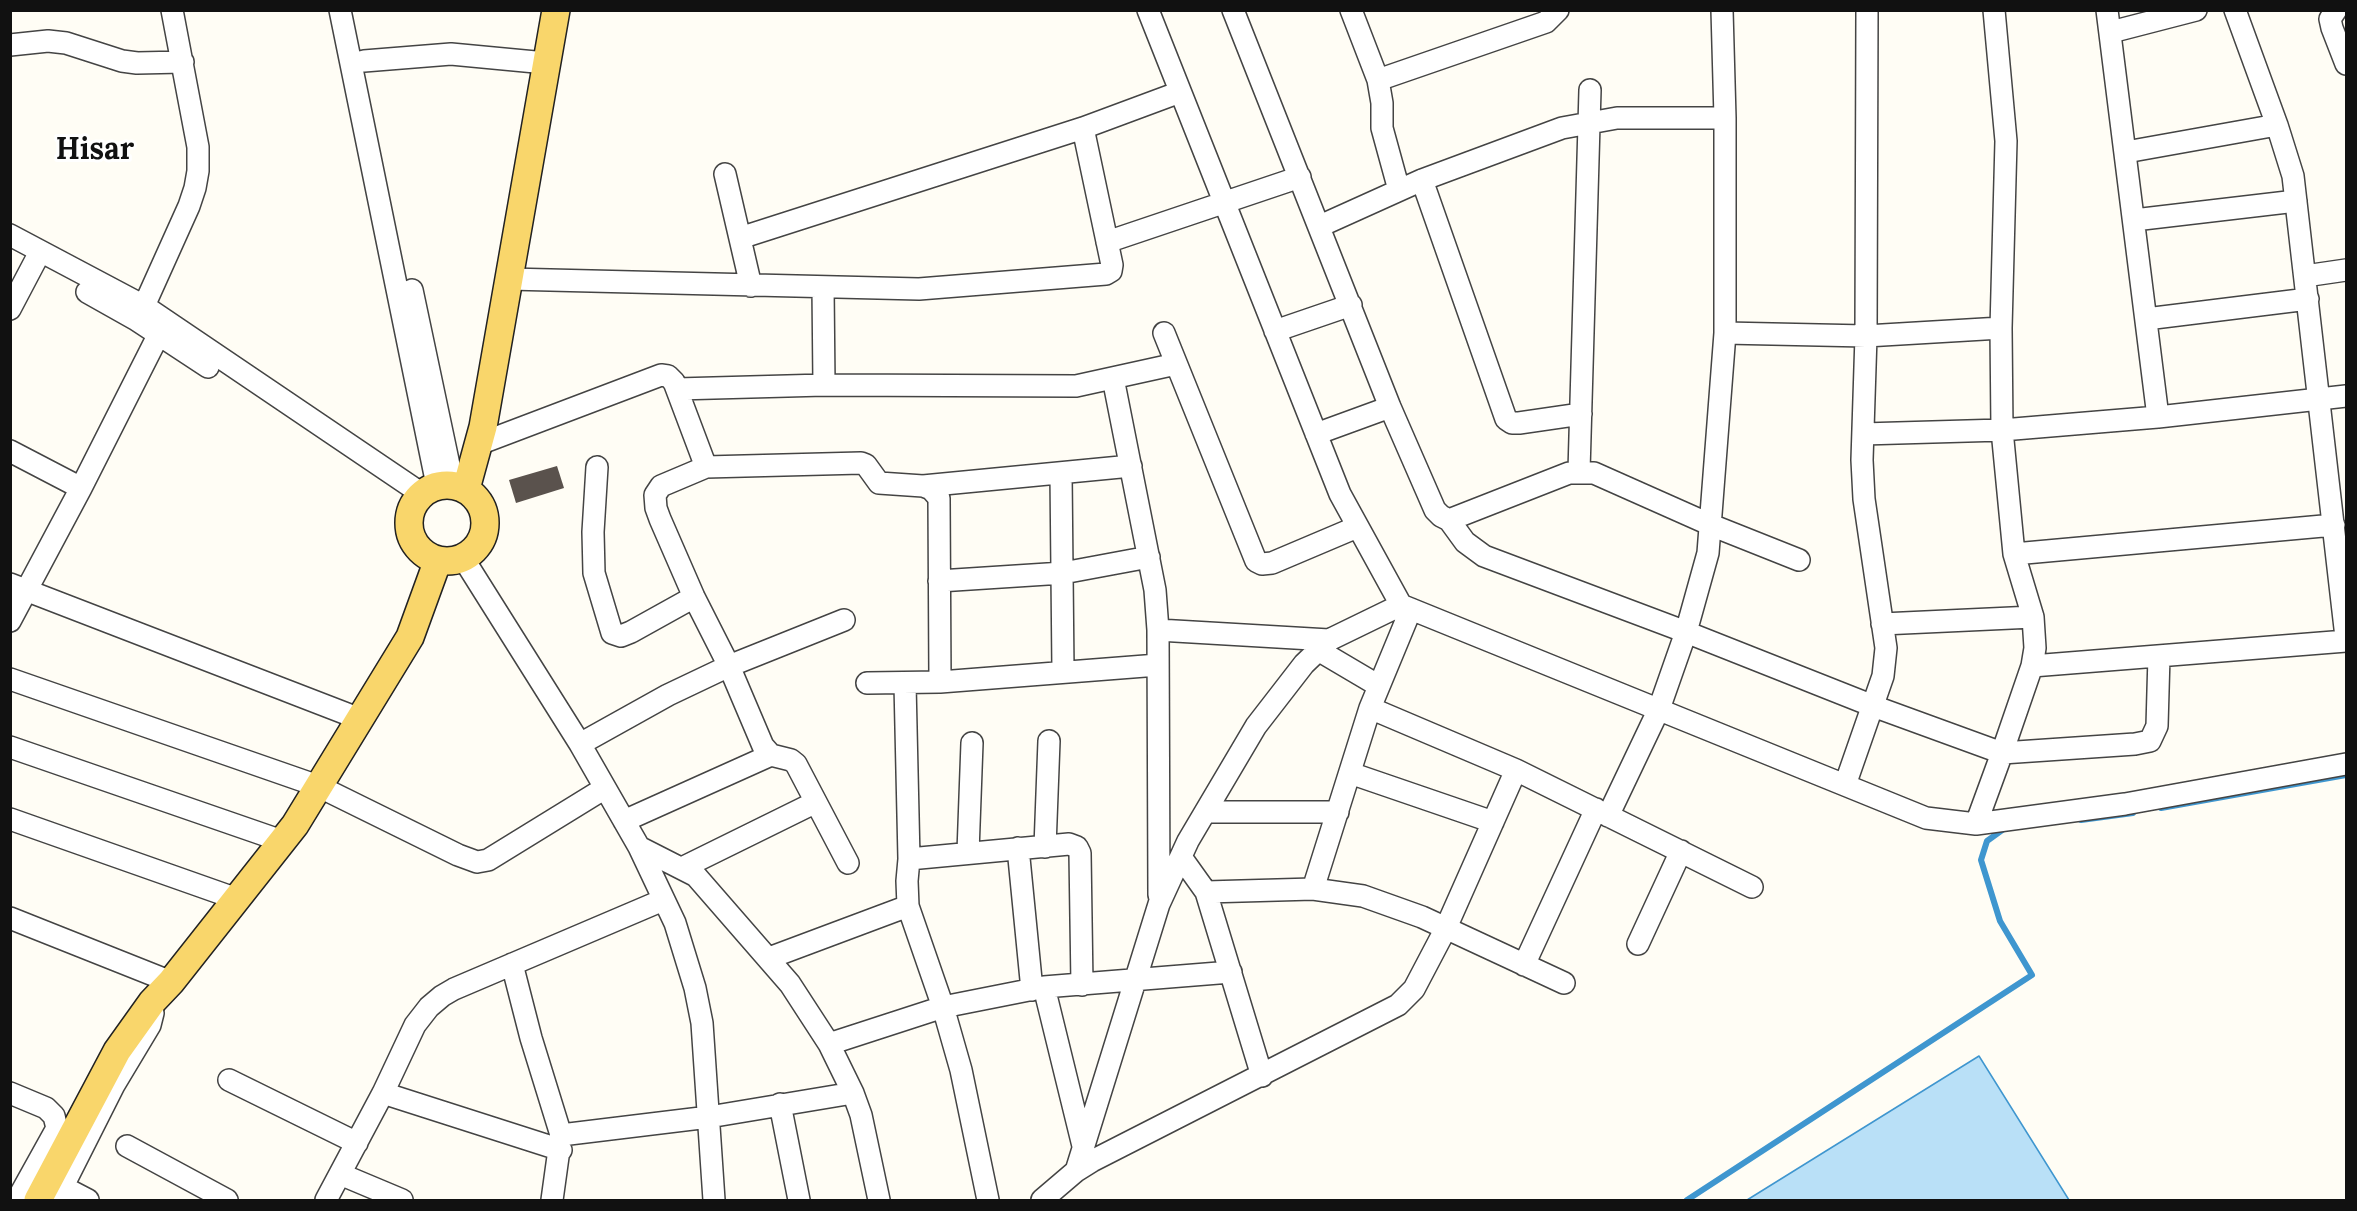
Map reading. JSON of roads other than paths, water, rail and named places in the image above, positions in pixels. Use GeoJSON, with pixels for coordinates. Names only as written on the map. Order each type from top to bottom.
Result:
{"type":"FeatureCollection","features":[{"type":"Feature","properties":{"kind":"main road"},"geometry":{"type":"LineString","coordinates":[[451,559],[420,549],[410,532],[409,518],[438,491],[478,444],[483,427],[555,10]]}},
{"type":"Feature","properties":{"kind":"main road"},"geometry":{"type":"LineString","coordinates":[[38,1200],[117,1051],[152,1002],[171,982],[295,825],[410,637],[451,559],[481,541],[486,527],[484,511],[474,494],[438,491]]}},
{"type":"Feature","properties":{"kind":"street"},"geometry":{"type":"LineString","coordinates":[[139,313],[195,188],[198,147],[172,10]]}},
{"type":"Feature","properties":{"kind":"street"},"geometry":{"type":"LineString","coordinates":[[340,10],[438,491]]}},
{"type":"Feature","properties":{"kind":"street"},"geometry":{"type":"LineString","coordinates":[[353,10],[364,61],[438,491]]}},
{"type":"Feature","properties":{"kind":"street"},"geometry":{"type":"LineString","coordinates":[[1148,10],[1340,494],[1357,527],[1406,607],[1926,818],[1976,824],[2125,804],[2346,764]]}},
{"type":"Feature","properties":{"kind":"street"},"geometry":{"type":"LineString","coordinates":[[1233,10],[1390,407],[1436,510],[1449,520],[1465,542],[1484,556],[1873,706],[2002,753],[2150,741],[2157,726],[2158,656]]}},
{"type":"Feature","properties":{"kind":"street"},"geometry":{"type":"LineString","coordinates":[[1352,10],[1378,80],[1382,103],[1382,128],[1399,190]]}},
{"type":"Feature","properties":{"kind":"street"},"geometry":{"type":"LineString","coordinates":[[1378,80],[1546,22],[1558,10]]}},
{"type":"Feature","properties":{"kind":"street"},"geometry":{"type":"LineString","coordinates":[[1524,965],[1602,813],[1659,709],[1702,579],[1711,525],[1725,333],[1725,118],[1722,10]]}},
{"type":"Feature","properties":{"kind":"street"},"geometry":{"type":"LineString","coordinates":[[1845,785],[1883,676],[1886,648],[1864,499],[1867,10]]}},
{"type":"Feature","properties":{"kind":"street"},"geometry":{"type":"LineString","coordinates":[[1976,824],[2032,666],[2035,648],[2033,617],[2014,554],[2002,430],[2001,328],[2006,141],[1994,10]]}},
{"type":"Feature","properties":{"kind":"street"},"geometry":{"type":"LineString","coordinates":[[2107,10],[2158,417]]}},
{"type":"Feature","properties":{"kind":"street"},"geometry":{"type":"LineString","coordinates":[[2111,32],[2196,10]]}},
{"type":"Feature","properties":{"kind":"street"},"geometry":{"type":"LineString","coordinates":[[2032,666],[2346,639],[2293,176],[2235,10]]}},
{"type":"Feature","properties":{"kind":"street"},"geometry":{"type":"LineString","coordinates":[[2337,10],[2330,19],[2346,64]]}},
{"type":"Feature","properties":{"kind":"street"},"geometry":{"type":"LineString","coordinates":[[10,45],[48,41],[66,42],[122,61],[183,62]]}},
{"type":"Feature","properties":{"kind":"street"},"geometry":{"type":"LineString","coordinates":[[364,61],[451,54],[546,63]]}},
{"type":"Feature","properties":{"kind":"street"},"geometry":{"type":"LineString","coordinates":[[1579,471],[1590,90]]}},
{"type":"Feature","properties":{"kind":"street"},"geometry":{"type":"LineString","coordinates":[[740,238],[1083,128],[1180,92]]}},
{"type":"Feature","properties":{"kind":"street"},"geometry":{"type":"LineString","coordinates":[[1320,226],[1422,180],[1562,128],[1617,118],[1725,118]]}},
{"type":"Feature","properties":{"kind":"street"},"geometry":{"type":"LineString","coordinates":[[2126,152],[2277,125]]}},
{"type":"Feature","properties":{"kind":"street"},"geometry":{"type":"LineString","coordinates":[[509,279],[919,289],[1099,276],[1111,271],[1112,265],[1083,128]]}},
{"type":"Feature","properties":{"kind":"street"},"geometry":{"type":"LineString","coordinates":[[724,174],[751,286]]}},
{"type":"Feature","properties":{"kind":"street"},"geometry":{"type":"LineString","coordinates":[[1107,242],[1300,177]]}},
{"type":"Feature","properties":{"kind":"street"},"geometry":{"type":"LineString","coordinates":[[1422,180],[1506,419],[1512,423],[1519,423],[1581,414]]}},
{"type":"Feature","properties":{"kind":"street"},"geometry":{"type":"LineString","coordinates":[[2134,220],[2296,201]]}},
{"type":"Feature","properties":{"kind":"street"},"geometry":{"type":"LineString","coordinates":[[10,235],[37,257],[139,313],[438,491]]}},
{"type":"Feature","properties":{"kind":"street"},"geometry":{"type":"LineString","coordinates":[[10,249],[37,257]]}},
{"type":"Feature","properties":{"kind":"street"},"geometry":{"type":"LineString","coordinates":[[10,309],[37,257]]}},
{"type":"Feature","properties":{"kind":"street"},"geometry":{"type":"LineString","coordinates":[[2305,276],[2346,270]]}},
{"type":"Feature","properties":{"kind":"street"},"geometry":{"type":"LineString","coordinates":[[823,287],[824,385]]}},
{"type":"Feature","properties":{"kind":"street"},"geometry":{"type":"LineString","coordinates":[[2146,319],[2308,299]]}},
{"type":"Feature","properties":{"kind":"street"},"geometry":{"type":"LineString","coordinates":[[1275,331],[1351,306]]}},
{"type":"Feature","properties":{"kind":"street"},"geometry":{"type":"LineString","coordinates":[[10,621],[19,587],[81,488],[162,328]]}},
{"type":"Feature","properties":{"kind":"street"},"geometry":{"type":"LineString","coordinates":[[1725,333],[1866,336],[2001,328]]}},
{"type":"Feature","properties":{"kind":"street"},"geometry":{"type":"LineString","coordinates":[[1164,333],[1256,561],[1262,564],[1272,563],[1357,527]]}},
{"type":"Feature","properties":{"kind":"street"},"geometry":{"type":"LineString","coordinates":[[677,389],[824,385],[1076,386],[1176,364]]}},
{"type":"Feature","properties":{"kind":"street"},"geometry":{"type":"LineString","coordinates":[[478,444],[661,375],[668,376],[677,389],[706,467]]}},
{"type":"Feature","properties":{"kind":"street"},"geometry":{"type":"LineString","coordinates":[[1113,378],[1155,590],[1158,630],[1159,904]]}},
{"type":"Feature","properties":{"kind":"street"},"geometry":{"type":"LineString","coordinates":[[1863,434],[2002,430],[2158,417],[2346,396]]}},
{"type":"Feature","properties":{"kind":"street"},"geometry":{"type":"LineString","coordinates":[[1316,434],[1390,407]]}},
{"type":"Feature","properties":{"kind":"street"},"geometry":{"type":"LineString","coordinates":[[10,451],[81,488]]}},
{"type":"Feature","properties":{"kind":"street"},"geometry":{"type":"LineString","coordinates":[[848,863],[796,764],[791,760],[771,755],[763,746],[729,666],[694,597],[660,519],[655,495],[661,486],[706,467],[861,463],[866,465],[879,483],[923,486],[1131,466]]}},
{"type":"Feature","properties":{"kind":"street"},"geometry":{"type":"LineString","coordinates":[[597,467],[593,532],[594,573],[612,633],[621,636],[631,632],[694,597]]}},
{"type":"Feature","properties":{"kind":"street"},"geometry":{"type":"LineString","coordinates":[[1449,520],[1579,471],[1594,473],[1711,525],[1799,560]]}},
{"type":"Feature","properties":{"kind":"street"},"geometry":{"type":"LineString","coordinates":[[1061,473],[1063,671]]}},
{"type":"Feature","properties":{"kind":"street"},"geometry":{"type":"LineString","coordinates":[[923,486],[931,489],[939,498],[940,682]]}},
{"type":"Feature","properties":{"kind":"street"},"geometry":{"type":"LineString","coordinates":[[2014,554],[2334,525]]}},
{"type":"Feature","properties":{"kind":"street"},"geometry":{"type":"LineString","coordinates":[[939,581],[1063,573],[1149,557]]}},
{"type":"Feature","properties":{"kind":"street"},"geometry":{"type":"LineString","coordinates":[[451,559],[580,744],[639,847],[675,923],[695,988],[702,1023],[714,1200]]}},
{"type":"Feature","properties":{"kind":"street"},"geometry":{"type":"LineString","coordinates":[[19,587],[360,719]]}},
{"type":"Feature","properties":{"kind":"street"},"geometry":{"type":"LineString","coordinates":[[1076,1171],[1159,904],[1181,856],[1256,726],[1290,679],[1324,645],[1406,607]]}},
{"type":"Feature","properties":{"kind":"street"},"geometry":{"type":"LineString","coordinates":[[1313,890],[1370,708],[1406,607]]}},
{"type":"Feature","properties":{"kind":"street"},"geometry":{"type":"LineString","coordinates":[[1882,624],[2033,617]]}},
{"type":"Feature","properties":{"kind":"street"},"geometry":{"type":"LineString","coordinates":[[580,744],[668,695],[729,666],[844,620]]}},
{"type":"Feature","properties":{"kind":"street"},"geometry":{"type":"LineString","coordinates":[[1158,630],[1324,645],[1379,686]]}},
{"type":"Feature","properties":{"kind":"street"},"geometry":{"type":"LineString","coordinates":[[867,683],[940,682],[1158,665]]}},
{"type":"Feature","properties":{"kind":"street"},"geometry":{"type":"LineString","coordinates":[[10,679],[318,786],[458,855],[477,862],[488,860],[605,788]]}},
{"type":"Feature","properties":{"kind":"street"},"geometry":{"type":"LineString","coordinates":[[905,684],[908,906],[944,1007],[961,1070],[988,1200]]}},
{"type":"Feature","properties":{"kind":"street"},"geometry":{"type":"LineString","coordinates":[[1370,708],[1516,770],[1752,887]]}},
{"type":"Feature","properties":{"kind":"street"},"geometry":{"type":"LineString","coordinates":[[1045,847],[1049,741]]}},
{"type":"Feature","properties":{"kind":"street"},"geometry":{"type":"LineString","coordinates":[[968,852],[972,743]]}},
{"type":"Feature","properties":{"kind":"street"},"geometry":{"type":"LineString","coordinates":[[10,747],[282,841]]}},
{"type":"Feature","properties":{"kind":"street"},"geometry":{"type":"LineString","coordinates":[[624,821],[771,755]]}},
{"type":"Feature","properties":{"kind":"street"},"geometry":{"type":"LineString","coordinates":[[1042,1200],[1076,1171],[1107,1153],[1398,1005],[1414,989],[1445,930],[1516,770]]}},
{"type":"Feature","properties":{"kind":"street"},"geometry":{"type":"LineString","coordinates":[[1350,773],[1493,822]]}},
{"type":"Feature","properties":{"kind":"street"},"geometry":{"type":"LineString","coordinates":[[682,868],[816,802]]}},
{"type":"Feature","properties":{"kind":"street"},"geometry":{"type":"LineString","coordinates":[[1206,812],[1338,812]]}},
{"type":"Feature","properties":{"kind":"street"},"geometry":{"type":"LineString","coordinates":[[10,819],[237,898]]}},
{"type":"Feature","properties":{"kind":"street"},"geometry":{"type":"LineString","coordinates":[[909,859],[1069,844],[1077,847],[1080,853],[1082,985]]}},
{"type":"Feature","properties":{"kind":"street"},"geometry":{"type":"LineString","coordinates":[[639,847],[696,876],[708,887],[790,984],[829,1044],[853,1093],[879,1200]]}},
{"type":"Feature","properties":{"kind":"street"},"geometry":{"type":"LineString","coordinates":[[1018,848],[1038,989],[1083,1146]]}},
{"type":"Feature","properties":{"kind":"street"},"geometry":{"type":"LineString","coordinates":[[1638,944],[1681,852]]}},
{"type":"Feature","properties":{"kind":"street"},"geometry":{"type":"LineString","coordinates":[[1181,856],[1206,892],[1262,1076]]}},
{"type":"Feature","properties":{"kind":"street"},"geometry":{"type":"LineString","coordinates":[[1206,892],[1313,890],[1363,896],[1422,917],[1445,930],[1564,983]]}},
{"type":"Feature","properties":{"kind":"street"},"geometry":{"type":"LineString","coordinates":[[326,1200],[383,1094],[416,1025],[429,1007],[454,989],[663,900]]}},
{"type":"Feature","properties":{"kind":"street"},"geometry":{"type":"LineString","coordinates":[[769,958],[908,906]]}},
{"type":"Feature","properties":{"kind":"street"},"geometry":{"type":"LineString","coordinates":[[10,918],[171,982]]}},
{"type":"Feature","properties":{"kind":"street"},"geometry":{"type":"LineString","coordinates":[[512,964],[561,1143],[552,1200]]}},
{"type":"Feature","properties":{"kind":"street"},"geometry":{"type":"LineString","coordinates":[[829,1044],[944,1007],[1038,989],[1230,972]]}},
{"type":"Feature","properties":{"kind":"street"},"geometry":{"type":"LineString","coordinates":[[88,1200],[59,1194],[114,1085],[150,1025],[153,1016],[152,1002]]}},
{"type":"Feature","properties":{"kind":"street"},"geometry":{"type":"LineString","coordinates":[[229,1080],[357,1143]]}},
{"type":"Feature","properties":{"kind":"street"},"geometry":{"type":"LineString","coordinates":[[10,1093],[46,1108],[54,1116],[57,1128],[17,1200]]}},
{"type":"Feature","properties":{"kind":"street"},"geometry":{"type":"LineString","coordinates":[[383,1094],[561,1143],[853,1093]]}},
{"type":"Feature","properties":{"kind":"street"},"geometry":{"type":"LineString","coordinates":[[780,1104],[799,1200]]}},
{"type":"Feature","properties":{"kind":"street"},"geometry":{"type":"LineString","coordinates":[[127,1146],[227,1200]]}},
{"type":"Feature","properties":{"kind":"street"},"geometry":{"type":"LineString","coordinates":[[340,1174],[402,1200]]}},
{"type":"Feature","properties":{"kind":"water"},"geometry":{"type":"Polygon","coordinates":[[[1979,1056],[2069,1200],[1747,1200],[1979,1056]]]}},
{"type":"Feature","properties":{"kind":"waterway"},"geometry":{"type":"LineString","coordinates":[[2161,808],[2346,775]]}},
{"type":"Feature","properties":{"kind":"waterway"},"geometry":{"type":"LineString","coordinates":[[2081,820],[2133,813]]}},
{"type":"Feature","properties":{"kind":"waterway"},"geometry":{"type":"LineString","coordinates":[[1687,1200],[2032,975],[2000,921],[1981,860],[1987,841],[2005,828]]}},
{"type":"Feature","properties":{"kind":"district","name":"Hisar"},"geometry":{"type":"Point","coordinates":[95,150]}}]}
